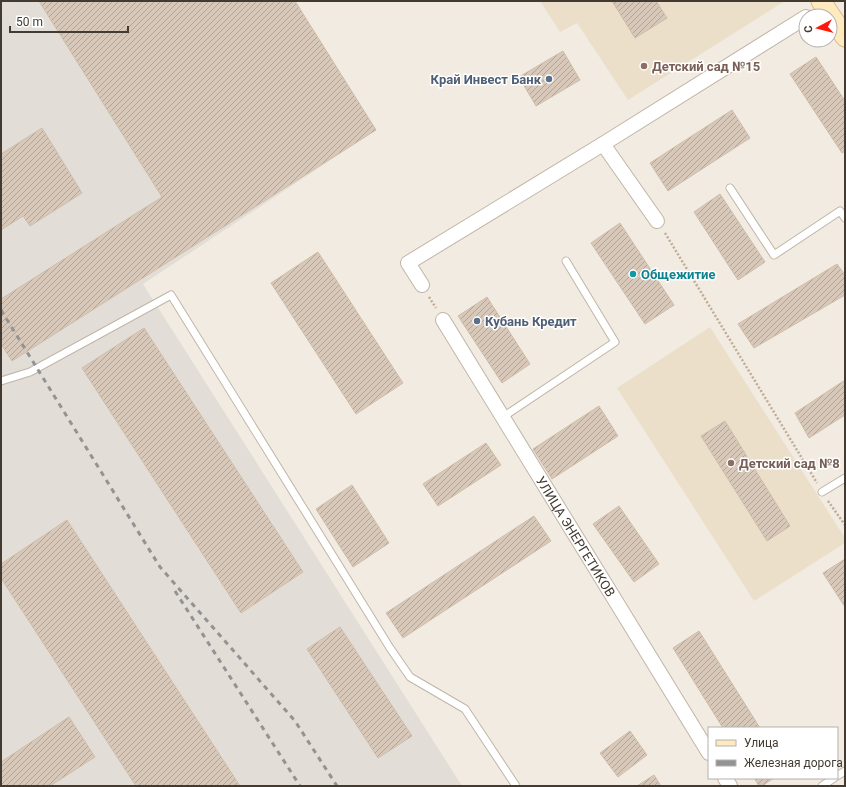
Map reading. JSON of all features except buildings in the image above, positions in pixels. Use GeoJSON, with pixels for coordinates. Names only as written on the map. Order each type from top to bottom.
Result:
{"type":"FeatureCollection","features":[{"type":"Feature","properties":{"kind":"street"},"geometry":{"type":"LineString","coordinates":[[823,3],[845,37]]}},
{"type":"Feature","properties":{"kind":"street"},"geometry":{"type":"LineString","coordinates":[[422,285],[408,263],[604,144],[798,22]]}},
{"type":"Feature","properties":{"kind":"street"},"geometry":{"type":"LineString","coordinates":[[604,144],[657,221]]}},
{"type":"Feature","properties":{"kind":"street","name":"УЛИЦА ЭНЕРГЕТИКОВ"},"geometry":{"type":"LineString","coordinates":[[444,320],[708,751]]}},
{"type":"Feature","properties":{"kind":"lane"},"geometry":{"type":"LineString","coordinates":[[730,188],[774,255],[840,211],[845,218]]}},
{"type":"Feature","properties":{"kind":"lane"},"geometry":{"type":"LineString","coordinates":[[503,417],[615,342],[566,261]]}},
{"type":"Feature","properties":{"kind":"lane"},"geometry":{"type":"LineString","coordinates":[[1,381],[30,372],[171,295],[386,641],[410,677],[465,709],[516,786]]}},
{"type":"Feature","properties":{"kind":"lane"},"geometry":{"type":"LineString","coordinates":[[822,492],[845,478]]}},
{"type":"Feature","properties":{"kind":"lane"},"geometry":{"type":"LineString","coordinates":[[822,786],[832,779]]}},
{"type":"Feature","properties":{"kind":"path"},"geometry":{"type":"LineString","coordinates":[[657,221],[822,492],[845,525]]}},
{"type":"Feature","properties":{"kind":"path"},"geometry":{"type":"LineString","coordinates":[[422,285],[444,320]]}},
{"type":"Feature","properties":{"kind":"shaded area"},"geometry":{"type":"Polygon","coordinates":[[[1,1],[294,1],[373,132],[143,284],[462,786],[1,786],[1,1]]]}},
{"type":"Feature","properties":{"kind":"shaded area","name":"Детский сад №15"},"geometry":{"type":"Polygon","coordinates":[[[540,1],[785,1],[628,100],[577,23],[560,32],[540,1]]]}},
{"type":"Feature","properties":{"kind":"shaded area","name":"Детский сад №8"},"geometry":{"type":"Polygon","coordinates":[[[710,327],[845,538],[845,543],[754,601],[617,388],[710,327]]]}},
{"type":"Feature","properties":{"kind":"railway"},"geometry":{"type":"LineString","coordinates":[[1,310],[160,567],[295,721],[337,786]]}},
{"type":"Feature","properties":{"kind":"railway"},"geometry":{"type":"LineString","coordinates":[[175,591],[300,786]]}},
{"type":"Feature","properties":{"kind":"place","name":"Детский сад №15"},"geometry":{"type":"Point","coordinates":[644,66]}},
{"type":"Feature","properties":{"kind":"place","name":"Край Инвест Банк"},"geometry":{"type":"Point","coordinates":[549,79]}},
{"type":"Feature","properties":{"kind":"place","name":"Общежитие"},"geometry":{"type":"Point","coordinates":[633,274]}},
{"type":"Feature","properties":{"kind":"place","name":"Кубань Кредит"},"geometry":{"type":"Point","coordinates":[477,321]}},
{"type":"Feature","properties":{"kind":"place","name":"Детский сад №8"},"geometry":{"type":"Point","coordinates":[731,463]}}]}
